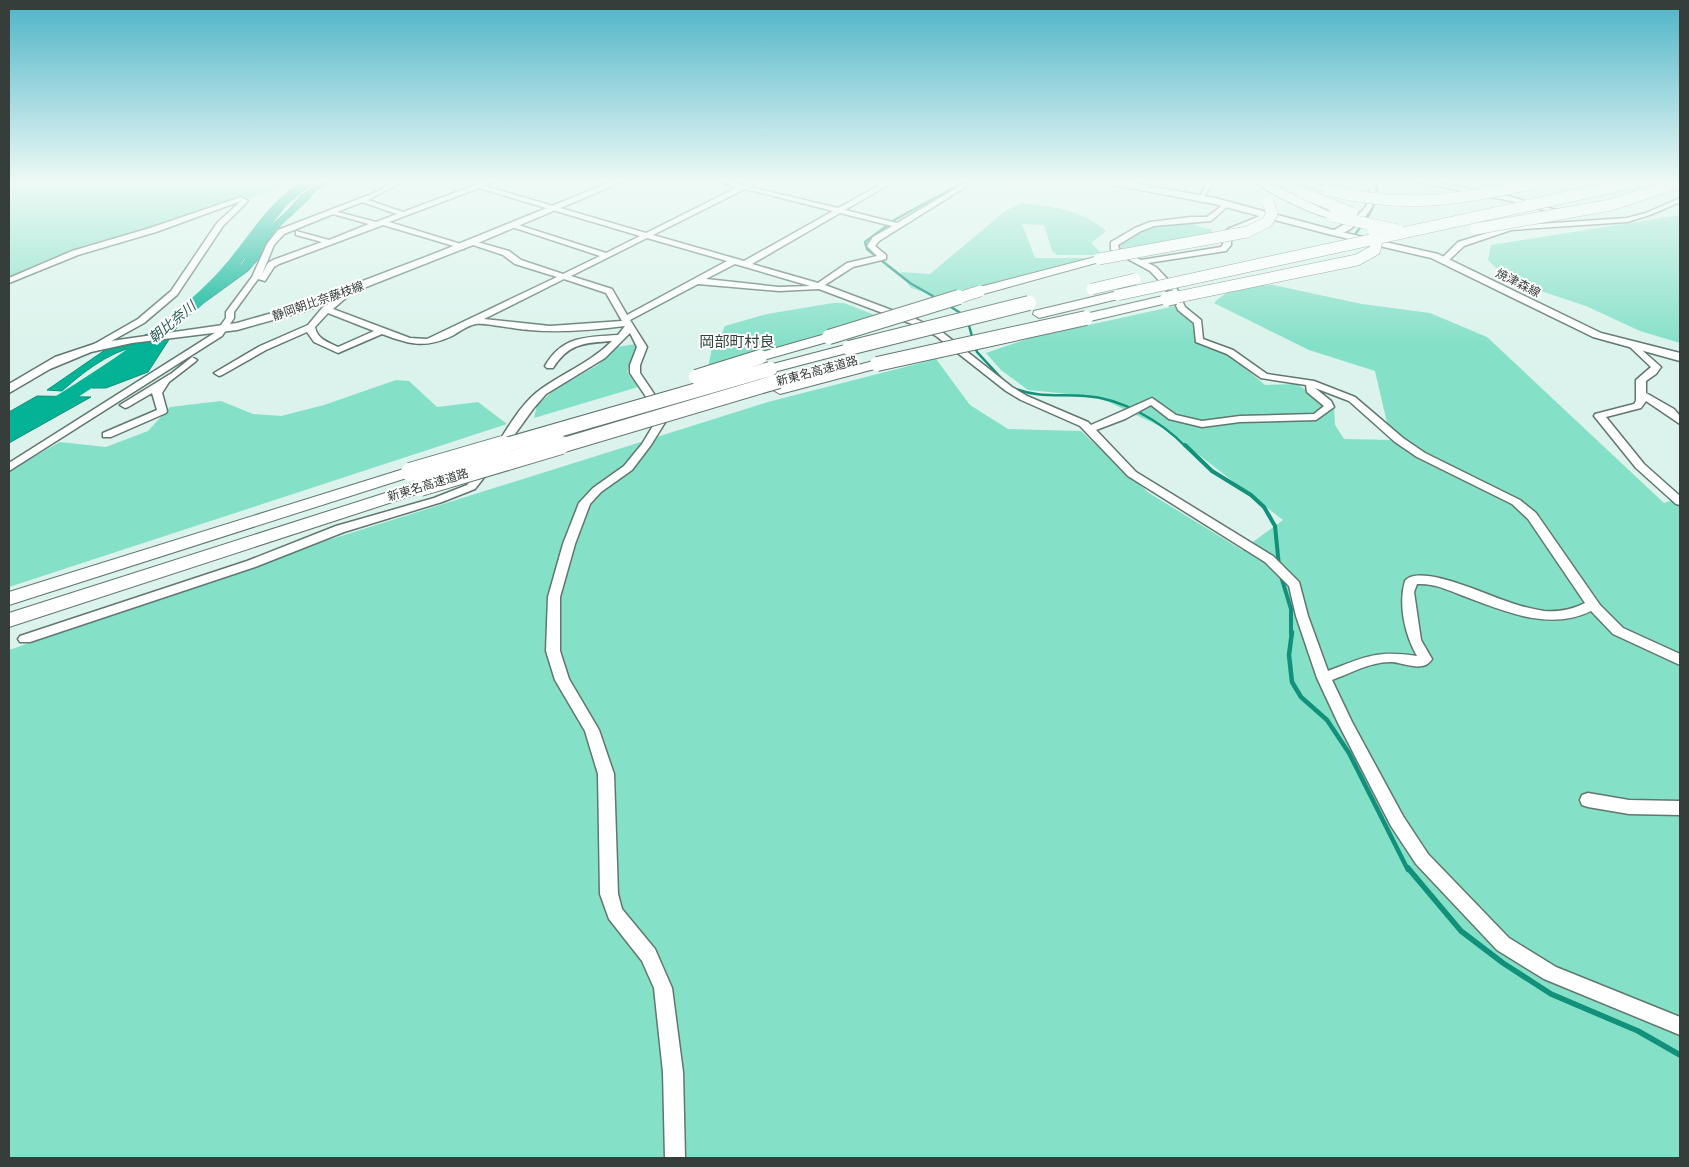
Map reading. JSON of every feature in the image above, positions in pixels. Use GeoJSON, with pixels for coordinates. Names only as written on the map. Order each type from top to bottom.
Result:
{"type":"FeatureCollection","features":[{"type":"Feature","properties":{"kind":"highway"},"geometry":{"type":"LineString","coordinates":[[412,474],[760,358],[980,291],[1099,259],[1228,235]]}},
{"type":"Feature","properties":{"kind":"highway"},"geometry":{"type":"LineString","coordinates":[[1314,240],[1335,235]]}},
{"type":"Feature","properties":{"kind":"highway"},"geometry":{"type":"LineString","coordinates":[[412,474],[777,380],[1348,263],[1375,250],[1377,240],[1374,235]]}},
{"type":"Feature","properties":{"kind":"highway","name":"新東名高速道路"},"geometry":{"type":"LineString","coordinates":[[871,361],[1038,314],[1391,235]]}},
{"type":"Feature","properties":{"kind":"highway"},"geometry":{"type":"LineString","coordinates":[[1208,263],[1246,255]]}},
{"type":"Feature","properties":{"kind":"highway","name":"新東名高速道路"},"geometry":{"type":"LineString","coordinates":[[9,599],[100,569],[412,474],[777,380],[849,348],[1029,303],[1179,270]]}},
{"type":"Feature","properties":{"kind":"highway","name":"新東名高速道路"},"geometry":{"type":"LineString","coordinates":[[9,620],[412,474]]}},
{"type":"Feature","properties":{"kind":"main road","name":"静岡朝比奈藤枝線"},"geometry":{"type":"LineString","coordinates":[[9,389],[50,364],[94,347],[216,331],[254,323],[293,311],[489,235]]}},
{"type":"Feature","properties":{"kind":"main road","name":"焼津森線"},"geometry":{"type":"LineString","coordinates":[[1341,235],[1444,260],[1573,325],[1634,346],[1680,357]]}},
{"type":"Feature","properties":{"kind":"street"},"geometry":{"type":"LineString","coordinates":[[9,281],[74,253],[134,235]]}},
{"type":"Feature","properties":{"kind":"street"},"geometry":{"type":"LineString","coordinates":[[94,347],[141,321],[174,293],[213,235]]}},
{"type":"Feature","properties":{"kind":"street"},"geometry":{"type":"LineString","coordinates":[[230,318],[230,312],[256,277],[276,235]]}},
{"type":"Feature","properties":{"kind":"street"},"geometry":{"type":"LineString","coordinates":[[307,235],[329,242]]}},
{"type":"Feature","properties":{"kind":"street"},"geometry":{"type":"LineString","coordinates":[[107,436],[162,411],[157,393],[159,388],[175,375],[216,331],[244,307],[272,265],[346,235]]}},
{"type":"Feature","properties":{"kind":"street"},"geometry":{"type":"LineString","coordinates":[[422,235],[461,247]]}},
{"type":"Feature","properties":{"kind":"street"},"geometry":{"type":"LineString","coordinates":[[546,235],[605,255]]}},
{"type":"Feature","properties":{"kind":"street"},"geometry":{"type":"LineString","coordinates":[[326,309],[408,341],[427,342],[438,339],[645,235]]}},
{"type":"Feature","properties":{"kind":"street"},"geometry":{"type":"LineString","coordinates":[[648,235],[820,286],[872,308],[915,322],[939,334],[1009,389],[1024,398],[1084,424],[1132,474],[1248,544],[1269,559],[1295,585],[1302,616],[1324,678],[1344,723],[1397,821],[1422,859],[1503,944],[1550,973],[1680,1026]]}},
{"type":"Feature","properties":{"kind":"street"},"geometry":{"type":"LineString","coordinates":[[745,264],[796,235]]}},
{"type":"Feature","properties":{"kind":"street"},"geometry":{"type":"LineString","coordinates":[[697,281],[800,290],[820,286],[850,265],[883,257],[873,250],[873,243],[885,235]]}},
{"type":"Feature","properties":{"kind":"street"},"geometry":{"type":"LineString","coordinates":[[1126,235],[1114,244],[1114,250],[1118,254],[1154,269],[1174,291],[1181,308],[1198,322],[1199,340],[1230,352],[1264,376],[1311,383],[1352,399],[1399,440],[1421,455],[1516,502],[1532,516],[1593,605],[1618,631],[1680,660]]}},
{"type":"Feature","properties":{"kind":"street"},"geometry":{"type":"LineString","coordinates":[[1140,262],[1223,249],[1227,245],[1227,235]]}},
{"type":"Feature","properties":{"kind":"street"},"geometry":{"type":"LineString","coordinates":[[1444,260],[1461,244],[1487,235]]}},
{"type":"Feature","properties":{"kind":"street"},"geometry":{"type":"LineString","coordinates":[[473,242],[499,250],[518,262],[609,291],[642,347],[635,365],[635,374],[664,416],[646,445],[628,468],[597,490],[580,511],[568,544],[554,597],[553,650],[562,680],[592,730],[606,774],[609,894],[615,913],[649,955],[663,988],[673,1072],[675,1158]]}},
{"type":"Feature","properties":{"kind":"street"},"geometry":{"type":"LineString","coordinates":[[474,320],[532,330],[604,327],[628,323],[734,261]]}},
{"type":"Feature","properties":{"kind":"street"},"geometry":{"type":"LineString","coordinates":[[352,289],[346,296],[317,315],[311,327],[312,334],[317,340],[338,350],[383,330]]}},
{"type":"Feature","properties":{"kind":"street"},"geometry":{"type":"LineString","coordinates":[[24,639],[120,609],[251,564],[340,529],[438,500],[471,487],[491,462],[529,407],[552,386],[602,356],[619,338],[628,323]]}},
{"type":"Feature","properties":{"kind":"street"},"geometry":{"type":"LineString","coordinates":[[219,373],[264,348],[311,327]]}},
{"type":"Feature","properties":{"kind":"street"},"geometry":{"type":"LineString","coordinates":[[9,468],[216,331]]}},
{"type":"Feature","properties":{"kind":"street"},"geometry":{"type":"LineString","coordinates":[[550,366],[556,353],[568,346],[619,338]]}},
{"type":"Feature","properties":{"kind":"street"},"geometry":{"type":"LineString","coordinates":[[1634,346],[1656,368],[1641,380],[1641,394],[1638,406],[1598,416],[1614,432],[1640,466],[1680,502]]}},
{"type":"Feature","properties":{"kind":"street"},"geometry":{"type":"LineString","coordinates":[[125,405],[175,375]]}},
{"type":"Feature","properties":{"kind":"street"},"geometry":{"type":"LineString","coordinates":[[1090,429],[1121,417],[1152,401],[1173,416],[1202,424],[1240,419],[1316,417],[1329,408],[1328,402],[1310,390],[1311,383]]}},
{"type":"Feature","properties":{"kind":"street"},"geometry":{"type":"LineString","coordinates":[[1641,394],[1664,407],[1680,421]]}},
{"type":"Feature","properties":{"kind":"street"},"geometry":{"type":"LineString","coordinates":[[1324,678],[1370,660],[1391,657],[1421,662],[1425,659],[1414,640],[1408,592],[1412,581],[1421,578],[1440,582],[1522,610],[1554,615],[1570,614],[1593,605]]}},
{"type":"Feature","properties":{"kind":"street"},"geometry":{"type":"LineString","coordinates":[[1588,800],[1629,807],[1680,808]]}},
{"type":"Feature","properties":{"kind":"shaded area"},"geometry":{"type":"Polygon","coordinates":[[[9,235],[126,235],[62,255],[9,279],[9,235]]]}},
{"type":"Feature","properties":{"kind":"shaded area"},"geometry":{"type":"Polygon","coordinates":[[[976,235],[1026,235],[1035,258],[1092,258],[940,297],[911,288],[900,272],[930,274],[976,235]]]}},
{"type":"Feature","properties":{"kind":"shaded area"},"geometry":{"type":"Polygon","coordinates":[[[1047,235],[1100,235],[1091,243],[1103,255],[1057,255],[1052,251],[1047,235]]]}},
{"type":"Feature","properties":{"kind":"shaded area"},"geometry":{"type":"Polygon","coordinates":[[[1132,235],[1206,235],[1202,239],[1120,253],[1118,244],[1132,235]]]}},
{"type":"Feature","properties":{"kind":"shaded area"},"geometry":{"type":"Polygon","coordinates":[[[1551,235],[1680,235],[1680,343],[1640,331],[1586,306],[1510,281],[1488,260],[1491,245],[1551,235]]]}},
{"type":"Feature","properties":{"kind":"shaded area"},"geometry":{"type":"Polygon","coordinates":[[[1273,285],[1362,304],[1430,313],[1487,337],[1664,503],[1680,498],[1680,1158],[9,1158],[9,650],[303,548],[768,402],[936,359],[970,405],[1008,429],[1081,431],[1149,493],[1242,550],[1283,520],[1164,428],[1098,397],[1028,390],[1001,370],[986,353],[1030,338],[1175,306],[1194,322],[1195,340],[1232,357],[1265,385],[1296,384],[1334,406],[1335,425],[1344,439],[1391,440],[1375,371],[1309,350],[1214,303],[1220,297],[1234,290],[1273,285]]]}},
{"type":"Feature","properties":{"kind":"shaded area"},"geometry":{"type":"Polygon","coordinates":[[[833,303],[844,303],[880,317],[708,368],[713,343],[721,335],[725,326],[767,314],[833,303]]]}},
{"type":"Feature","properties":{"kind":"shaded area"},"geometry":{"type":"Polygon","coordinates":[[[636,344],[636,349],[627,372],[638,387],[534,418],[537,405],[554,390],[598,365],[617,347],[636,344]]]}},
{"type":"Feature","properties":{"kind":"shaded area"},"geometry":{"type":"Polygon","coordinates":[[[396,380],[409,381],[437,407],[478,402],[507,424],[9,587],[9,471],[60,442],[106,447],[148,431],[170,407],[221,401],[253,414],[281,416],[324,405],[396,380]]]}},
{"type":"Feature","properties":{"kind":"water"},"geometry":{"type":"Polygon","coordinates":[[[274,235],[262,255],[248,271],[183,318],[148,372],[106,388],[92,388],[154,344],[141,345],[104,359],[62,391],[47,390],[105,350],[153,332],[194,304],[243,263],[260,236],[274,235]]]}},
{"type":"Feature","properties":{"kind":"water"},"geometry":{"type":"Polygon","coordinates":[[[37,396],[91,397],[9,443],[9,412],[37,396]]]}},
{"type":"Feature","properties":{"kind":"waterway","name":"朝比奈川"},"geometry":{"type":"LineString","coordinates":[[9,433],[117,364],[168,327],[216,284],[255,235]]}},
{"type":"Feature","properties":{"kind":"waterway"},"geometry":{"type":"LineString","coordinates":[[874,235],[865,242],[867,249],[910,283],[938,299]]}},
{"type":"Feature","properties":{"kind":"waterway"},"geometry":{"type":"LineString","coordinates":[[948,305],[965,316]]}},
{"type":"Feature","properties":{"kind":"waterway"},"geometry":{"type":"LineString","coordinates":[[968,322],[973,340]]}},
{"type":"Feature","properties":{"kind":"waterway"},"geometry":{"type":"LineString","coordinates":[[975,346],[977,352],[1002,379]]}},
{"type":"Feature","properties":{"kind":"waterway"},"geometry":{"type":"LineString","coordinates":[[1013,388],[1031,393],[1085,396],[1112,401],[1140,412],[1153,420],[1186,447]]}},
{"type":"Feature","properties":{"kind":"waterway"},"geometry":{"type":"LineString","coordinates":[[1185,445],[1212,471],[1251,495],[1264,507],[1275,526],[1279,566]]}},
{"type":"Feature","properties":{"kind":"waterway"},"geometry":{"type":"LineString","coordinates":[[1280,573],[1291,609],[1291,634]]}},
{"type":"Feature","properties":{"kind":"waterway"},"geometry":{"type":"LineString","coordinates":[[1292,632],[1289,655],[1292,682],[1301,697],[1327,720],[1349,753],[1408,870]]}},
{"type":"Feature","properties":{"kind":"waterway"},"geometry":{"type":"LineString","coordinates":[[1408,868],[1461,931],[1503,963],[1551,994],[1638,1031],[1680,1055]]}},
{"type":"Feature","properties":{"kind":"district","name":"岡部町村良"},"geometry":{"type":"Point","coordinates":[737,342]}}]}
